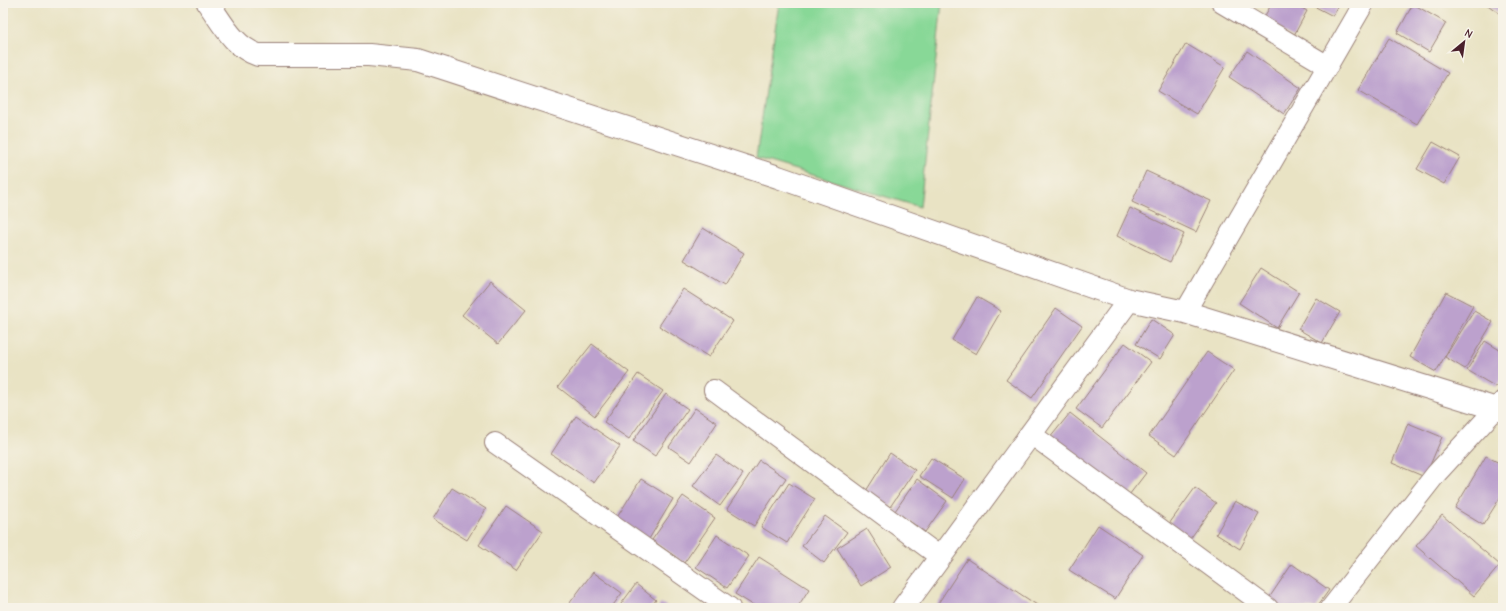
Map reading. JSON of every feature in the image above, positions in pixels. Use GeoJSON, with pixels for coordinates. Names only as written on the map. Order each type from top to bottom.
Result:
{"type":"FeatureCollection","features":[{"type":"Feature","properties":{"kind":"street"},"geometry":{"type":"LineString","coordinates":[[208,3],[237,44],[245,50],[258,55],[369,55],[418,60],[484,80],[778,177],[1129,300],[1185,312],[1501,407],[1436,474],[1331,608]]}},
{"type":"Feature","properties":{"kind":"street"},"geometry":{"type":"LineString","coordinates":[[1222,3],[1328,66]]}},
{"type":"Feature","properties":{"kind":"street"},"geometry":{"type":"LineString","coordinates":[[1185,312],[1364,3]]}},
{"type":"Feature","properties":{"kind":"street"},"geometry":{"type":"LineString","coordinates":[[903,608],[939,556],[1129,300]]}},
{"type":"Feature","properties":{"kind":"street"},"geometry":{"type":"LineString","coordinates":[[714,390],[939,556]]}},
{"type":"Feature","properties":{"kind":"street"},"geometry":{"type":"LineString","coordinates":[[1031,434],[1268,608]]}},
{"type":"Feature","properties":{"kind":"street"},"geometry":{"type":"LineString","coordinates":[[495,443],[730,608]]}},
{"type":"Feature","properties":{"kind":"green space"},"geometry":{"type":"Polygon","coordinates":[[[779,3],[942,3],[920,207],[756,158],[779,3]]]}},
{"type":"Feature","properties":{"kind":"building"},"geometry":{"type":"Polygon","coordinates":[[[1272,3],[1293,3],[1307,11],[1293,37],[1262,21],[1272,3]]]}},
{"type":"Feature","properties":{"kind":"building"},"geometry":{"type":"Polygon","coordinates":[[[1308,3],[1340,3],[1333,16],[1308,3]]]}},
{"type":"Feature","properties":{"kind":"building"},"geometry":{"type":"Polygon","coordinates":[[[1485,3],[1503,3],[1503,16],[1485,3]]]}},
{"type":"Feature","properties":{"kind":"building"},"geometry":{"type":"Polygon","coordinates":[[[1413,4],[1446,23],[1429,52],[1397,33],[1413,4]]]}},
{"type":"Feature","properties":{"kind":"building"},"geometry":{"type":"Polygon","coordinates":[[[1389,38],[1448,73],[1417,124],[1358,90],[1389,38]]]}},
{"type":"Feature","properties":{"kind":"building"},"geometry":{"type":"Polygon","coordinates":[[[1186,44],[1225,67],[1197,114],[1158,91],[1186,44]]]}},
{"type":"Feature","properties":{"kind":"building"},"geometry":{"type":"Polygon","coordinates":[[[1247,51],[1301,88],[1284,114],[1229,77],[1247,51]]]}},
{"type":"Feature","properties":{"kind":"building"},"geometry":{"type":"Polygon","coordinates":[[[1433,142],[1460,157],[1444,184],[1417,169],[1433,142]]]}},
{"type":"Feature","properties":{"kind":"building"},"geometry":{"type":"Polygon","coordinates":[[[1146,171],[1211,201],[1196,232],[1132,202],[1146,171]]]}},
{"type":"Feature","properties":{"kind":"building"},"geometry":{"type":"Polygon","coordinates":[[[1130,208],[1184,234],[1170,262],[1117,236],[1130,208]]]}},
{"type":"Feature","properties":{"kind":"building"},"geometry":{"type":"Polygon","coordinates":[[[703,228],[744,253],[725,285],[684,260],[703,228]]]}},
{"type":"Feature","properties":{"kind":"building"},"geometry":{"type":"Polygon","coordinates":[[[1261,268],[1299,292],[1277,328],[1239,303],[1261,268]]]}},
{"type":"Feature","properties":{"kind":"building"},"geometry":{"type":"Polygon","coordinates":[[[490,281],[526,310],[498,344],[462,315],[490,281]]]}},
{"type":"Feature","properties":{"kind":"building"},"geometry":{"type":"Polygon","coordinates":[[[683,289],[733,321],[709,357],[659,326],[683,289]]]}},
{"type":"Feature","properties":{"kind":"building"},"geometry":{"type":"Polygon","coordinates":[[[1446,292],[1473,306],[1436,372],[1410,357],[1446,292]]]}},
{"type":"Feature","properties":{"kind":"building"},"geometry":{"type":"Polygon","coordinates":[[[977,297],[1001,311],[976,354],[952,340],[977,297]]]}},
{"type":"Feature","properties":{"kind":"building"},"geometry":{"type":"Polygon","coordinates":[[[1316,298],[1340,312],[1322,343],[1298,329],[1316,298]]]}},
{"type":"Feature","properties":{"kind":"building"},"geometry":{"type":"Polygon","coordinates":[[[1056,308],[1082,326],[1032,398],[1006,380],[1056,308]]]}},
{"type":"Feature","properties":{"kind":"building"},"geometry":{"type":"Polygon","coordinates":[[[1474,311],[1493,322],[1465,369],[1445,357],[1474,311]]]}},
{"type":"Feature","properties":{"kind":"building"},"geometry":{"type":"Polygon","coordinates":[[[1151,319],[1175,335],[1160,359],[1136,344],[1151,319]]]}},
{"type":"Feature","properties":{"kind":"building"},"geometry":{"type":"Polygon","coordinates":[[[1485,341],[1503,352],[1503,376],[1496,387],[1467,370],[1485,341]]]}},
{"type":"Feature","properties":{"kind":"building"},"geometry":{"type":"Polygon","coordinates":[[[1125,343],[1151,362],[1102,428],[1076,409],[1125,343]]]}},
{"type":"Feature","properties":{"kind":"building"},"geometry":{"type":"Polygon","coordinates":[[[592,344],[629,372],[595,416],[558,387],[592,344]]]}},
{"type":"Feature","properties":{"kind":"building"},"geometry":{"type":"Polygon","coordinates":[[[1207,352],[1234,370],[1176,455],[1149,436],[1207,352]]]}},
{"type":"Feature","properties":{"kind":"building"},"geometry":{"type":"Polygon","coordinates":[[[638,374],[663,391],[629,439],[604,422],[638,374]]]}},
{"type":"Feature","properties":{"kind":"building"},"geometry":{"type":"Polygon","coordinates":[[[666,394],[688,409],[655,456],[633,441],[666,394]]]}},
{"type":"Feature","properties":{"kind":"building"},"geometry":{"type":"Polygon","coordinates":[[[695,408],[717,423],[691,462],[669,447],[695,408]]]}},
{"type":"Feature","properties":{"kind":"building"},"geometry":{"type":"Polygon","coordinates":[[[1070,413],[1146,473],[1126,499],[1049,439],[1070,413]]]}},
{"type":"Feature","properties":{"kind":"building"},"geometry":{"type":"Polygon","coordinates":[[[576,416],[620,446],[594,483],[551,454],[576,416]]]}},
{"type":"Feature","properties":{"kind":"building"},"geometry":{"type":"Polygon","coordinates":[[[1408,423],[1442,437],[1425,477],[1392,463],[1408,423]]]}},
{"type":"Feature","properties":{"kind":"building"},"geometry":{"type":"Polygon","coordinates":[[[890,453],[915,470],[890,507],[866,491],[890,453]]]}},
{"type":"Feature","properties":{"kind":"building"},"geometry":{"type":"Polygon","coordinates":[[[716,455],[743,474],[720,506],[693,486],[716,455]]]}},
{"type":"Feature","properties":{"kind":"building"},"geometry":{"type":"Polygon","coordinates":[[[1486,456],[1503,465],[1503,493],[1483,525],[1455,508],[1486,456]]]}},
{"type":"Feature","properties":{"kind":"building"},"geometry":{"type":"Polygon","coordinates":[[[931,458],[965,479],[953,498],[919,476],[931,458]]]}},
{"type":"Feature","properties":{"kind":"building"},"geometry":{"type":"Polygon","coordinates":[[[759,460],[786,478],[754,526],[727,509],[759,460]]]}},
{"type":"Feature","properties":{"kind":"building"},"geometry":{"type":"Polygon","coordinates":[[[641,479],[673,499],[649,539],[616,519],[641,479]]]}},
{"type":"Feature","properties":{"kind":"building"},"geometry":{"type":"Polygon","coordinates":[[[917,479],[947,501],[925,532],[895,511],[917,479]]]}},
{"type":"Feature","properties":{"kind":"building"},"geometry":{"type":"Polygon","coordinates":[[[789,483],[815,499],[787,543],[761,527],[789,483]]]}},
{"type":"Feature","properties":{"kind":"building"},"geometry":{"type":"Polygon","coordinates":[[[452,488],[486,509],[467,540],[433,519],[452,488]]]}},
{"type":"Feature","properties":{"kind":"building"},"geometry":{"type":"Polygon","coordinates":[[[1195,488],[1216,503],[1190,539],[1169,524],[1195,488]]]}},
{"type":"Feature","properties":{"kind":"building"},"geometry":{"type":"Polygon","coordinates":[[[683,496],[715,518],[684,563],[652,540],[683,496]]]}},
{"type":"Feature","properties":{"kind":"building"},"geometry":{"type":"Polygon","coordinates":[[[1235,501],[1259,514],[1240,549],[1216,534],[1235,501]]]}},
{"type":"Feature","properties":{"kind":"building"},"geometry":{"type":"Polygon","coordinates":[[[506,506],[543,531],[516,570],[479,545],[506,506]]]}},
{"type":"Feature","properties":{"kind":"building"},"geometry":{"type":"Polygon","coordinates":[[[1442,515],[1500,565],[1474,596],[1416,546],[1442,515]]]}},
{"type":"Feature","properties":{"kind":"building"},"geometry":{"type":"Polygon","coordinates":[[[825,516],[847,532],[824,563],[802,546],[825,516]]]}},
{"type":"Feature","properties":{"kind":"building"},"geometry":{"type":"Polygon","coordinates":[[[1098,525],[1143,555],[1115,599],[1069,570],[1098,525]]]}},
{"type":"Feature","properties":{"kind":"building"},"geometry":{"type":"Polygon","coordinates":[[[867,529],[891,567],[861,586],[837,548],[867,529]]]}},
{"type":"Feature","properties":{"kind":"building"},"geometry":{"type":"Polygon","coordinates":[[[717,535],[749,556],[727,588],[696,567],[717,535]]]}},
{"type":"Feature","properties":{"kind":"building"},"geometry":{"type":"Polygon","coordinates":[[[759,557],[809,589],[797,608],[758,608],[735,594],[759,557]]]}},
{"type":"Feature","properties":{"kind":"building"},"geometry":{"type":"Polygon","coordinates":[[[967,559],[1037,605],[1035,608],[935,608],[967,559]]]}},
{"type":"Feature","properties":{"kind":"building"},"geometry":{"type":"Polygon","coordinates":[[[1292,564],[1329,590],[1316,608],[1283,608],[1269,598],[1292,564]]]}},
{"type":"Feature","properties":{"kind":"building"},"geometry":{"type":"Polygon","coordinates":[[[593,572],[622,593],[611,608],[566,608],[593,572]]]}},
{"type":"Feature","properties":{"kind":"building"},"geometry":{"type":"Polygon","coordinates":[[[636,584],[656,600],[650,608],[618,608],[636,584]]]}},
{"type":"Feature","properties":{"kind":"building"},"geometry":{"type":"Polygon","coordinates":[[[661,603],[670,608],[658,608],[661,603]]]}}]}
